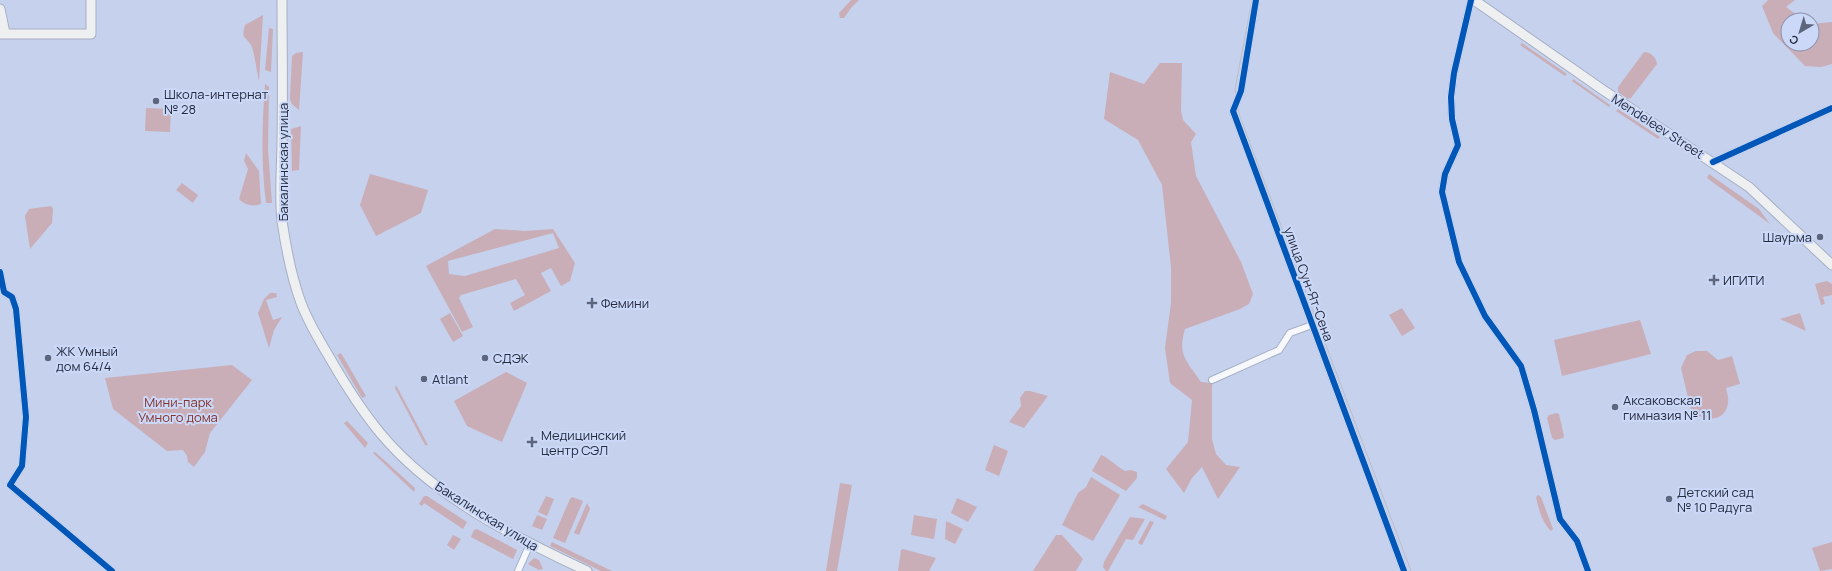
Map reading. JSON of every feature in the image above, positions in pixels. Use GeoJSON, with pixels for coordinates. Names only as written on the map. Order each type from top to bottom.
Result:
{"type":"FeatureCollection","features":[{"type":"Feature","properties":{"kind":"main road"},"geometry":{"type":"LineString","coordinates":[[0,9],[3,33],[91,34],[91,0]]}},
{"type":"Feature","properties":{"kind":"main road","name":"Бакалинская улица"},"geometry":{"type":"LineString","coordinates":[[282,0],[282,218],[286,246],[301,302],[318,337],[347,389],[382,435],[404,458],[451,496],[530,544],[587,571]]}},
{"type":"Feature","properties":{"kind":"main road","name":"Mendeleev Street"},"geometry":{"type":"LineString","coordinates":[[1474,0],[1609,94],[1749,187],[1832,265]]}},
{"type":"Feature","properties":{"kind":"street","name":"улица Сун-Ят-Сена"},"geometry":{"type":"LineString","coordinates":[[1256,0],[1241,91],[1234,111],[1404,571]]}},
{"type":"Feature","properties":{"kind":"street"},"geometry":{"type":"LineString","coordinates":[[1471,0],[1454,73],[1451,98],[1452,119],[1458,145],[1445,174],[1442,192],[1459,262],[1485,316],[1521,366],[1534,410],[1560,519],[1577,541],[1588,571]]}},
{"type":"Feature","properties":{"kind":"street"},"geometry":{"type":"LineString","coordinates":[[1713,162],[1832,108]]}},
{"type":"Feature","properties":{"kind":"street"},"geometry":{"type":"LineString","coordinates":[[0,272],[4,292],[12,297],[16,309],[26,417],[22,466],[10,486],[112,571]]}},
{"type":"Feature","properties":{"kind":"street"},"geometry":{"type":"LineString","coordinates":[[1212,380],[1279,350],[1290,333],[1312,325]]}},
{"type":"Feature","properties":{"kind":"street"},"geometry":{"type":"LineString","coordinates":[[518,571],[530,544]]}},
{"type":"Feature","properties":{"kind":"green space"},"geometry":{"type":"Polygon","coordinates":[[[851,0],[859,0],[844,18],[840,18],[839,13],[851,0]]]}},
{"type":"Feature","properties":{"kind":"green space"},"geometry":{"type":"Polygon","coordinates":[[[1768,0],[1795,0],[1786,7],[1793,12],[1780,12],[1780,40],[1773,33],[1762,6],[1768,0]]]}},
{"type":"Feature","properties":{"kind":"green space"},"geometry":{"type":"Polygon","coordinates":[[[263,15],[259,81],[251,45],[244,37],[243,33],[245,25],[263,15]]]}},
{"type":"Feature","properties":{"kind":"green space"},"geometry":{"type":"Polygon","coordinates":[[[1832,22],[1832,64],[1821,67],[1805,66],[1791,52],[1820,52],[1820,23],[1832,22]]]}},
{"type":"Feature","properties":{"kind":"green space"},"geometry":{"type":"Polygon","coordinates":[[[269,28],[273,29],[271,72],[265,70],[269,28]]]}},
{"type":"Feature","properties":{"kind":"green space"},"geometry":{"type":"Polygon","coordinates":[[[1522,43],[1567,74],[1565,76],[1520,45],[1522,43]]]}},
{"type":"Feature","properties":{"kind":"green space"},"geometry":{"type":"Polygon","coordinates":[[[303,52],[299,110],[292,104],[290,99],[292,56],[296,53],[303,52]]]}},
{"type":"Feature","properties":{"kind":"green space"},"geometry":{"type":"Polygon","coordinates":[[[1644,52],[1653,55],[1657,64],[1631,98],[1628,99],[1618,92],[1618,87],[1644,52]]]}},
{"type":"Feature","properties":{"kind":"green space"},"geometry":{"type":"Polygon","coordinates":[[[1160,63],[1182,63],[1181,111],[1183,120],[1196,134],[1191,142],[1196,176],[1241,262],[1253,294],[1249,304],[1240,309],[1185,329],[1183,338],[1183,352],[1188,363],[1201,382],[1212,383],[1212,439],[1216,454],[1226,465],[1240,467],[1218,499],[1202,467],[1192,478],[1184,493],[1166,469],[1188,442],[1192,400],[1170,383],[1165,348],[1171,303],[1171,267],[1162,185],[1138,140],[1104,119],[1110,72],[1144,84],[1160,63]]]}},
{"type":"Feature","properties":{"kind":"green space"},"geometry":{"type":"Polygon","coordinates":[[[1573,79],[1610,105],[1609,107],[1572,81],[1573,79]]]}},
{"type":"Feature","properties":{"kind":"green space"},"geometry":{"type":"Polygon","coordinates":[[[265,84],[269,87],[268,149],[272,203],[266,203],[263,173],[265,84]]]}},
{"type":"Feature","properties":{"kind":"green space"},"geometry":{"type":"Polygon","coordinates":[[[146,108],[171,109],[170,132],[145,131],[146,108]]]}},
{"type":"Feature","properties":{"kind":"green space"},"geometry":{"type":"Polygon","coordinates":[[[1618,109],[1660,137],[1658,139],[1616,111],[1618,109]]]}},
{"type":"Feature","properties":{"kind":"green space"},"geometry":{"type":"Polygon","coordinates":[[[301,126],[299,170],[292,171],[291,129],[301,126]]]}},
{"type":"Feature","properties":{"kind":"green space"},"geometry":{"type":"Polygon","coordinates":[[[246,153],[259,171],[261,204],[258,205],[246,204],[239,199],[248,169],[244,161],[246,153]]]}},
{"type":"Feature","properties":{"kind":"green space"},"geometry":{"type":"Polygon","coordinates":[[[370,174],[428,190],[421,213],[376,236],[360,205],[370,174]]]}},
{"type":"Feature","properties":{"kind":"green space"},"geometry":{"type":"Polygon","coordinates":[[[1709,174],[1759,209],[1770,224],[1707,178],[1709,174]]]}},
{"type":"Feature","properties":{"kind":"green space"},"geometry":{"type":"Polygon","coordinates":[[[182,183],[198,195],[193,203],[176,190],[182,183]]]}},
{"type":"Feature","properties":{"kind":"green space"},"geometry":{"type":"Polygon","coordinates":[[[51,206],[53,209],[52,223],[30,249],[25,216],[29,209],[51,206]]]}},
{"type":"Feature","properties":{"kind":"green space"},"geometry":{"type":"Polygon","coordinates":[[[495,229],[525,231],[553,229],[575,263],[570,281],[561,286],[551,268],[541,273],[551,291],[514,311],[510,303],[525,295],[516,279],[461,295],[459,298],[473,327],[462,332],[426,266],[495,229]],[[553,233],[448,261],[449,274],[465,276],[559,248],[553,233]]]}},
{"type":"Feature","properties":{"kind":"green space"},"geometry":{"type":"Polygon","coordinates":[[[1827,281],[1832,284],[1832,295],[1823,297],[1825,304],[1821,305],[1815,284],[1827,281]]]}},
{"type":"Feature","properties":{"kind":"green space"},"geometry":{"type":"Polygon","coordinates":[[[270,293],[276,293],[277,297],[266,300],[273,320],[282,317],[274,330],[269,348],[258,313],[264,299],[270,293]]]}},
{"type":"Feature","properties":{"kind":"green space"},"geometry":{"type":"Polygon","coordinates":[[[1402,308],[1415,328],[1402,336],[1389,315],[1402,308]]]}},
{"type":"Feature","properties":{"kind":"green space"},"geometry":{"type":"Polygon","coordinates":[[[450,313],[463,336],[453,342],[440,319],[450,313]]]}},
{"type":"Feature","properties":{"kind":"green space"},"geometry":{"type":"Polygon","coordinates":[[[1800,313],[1806,331],[1780,319],[1800,313]]]}},
{"type":"Feature","properties":{"kind":"green space"},"geometry":{"type":"Polygon","coordinates":[[[1640,320],[1651,354],[1562,376],[1554,340],[1640,320]]]}},
{"type":"Feature","properties":{"kind":"green space"},"geometry":{"type":"Polygon","coordinates":[[[1696,351],[1707,351],[1718,360],[1732,356],[1740,384],[1726,388],[1728,403],[1726,410],[1718,417],[1707,418],[1696,414],[1691,410],[1681,368],[1687,355],[1696,351]]]}},
{"type":"Feature","properties":{"kind":"green space"},"geometry":{"type":"Polygon","coordinates":[[[341,353],[366,396],[362,398],[337,355],[341,353]]]}},
{"type":"Feature","properties":{"kind":"green space","name":"Мини-парк Умного дома"},"geometry":{"type":"Polygon","coordinates":[[[232,365],[252,380],[210,433],[205,452],[194,467],[188,462],[187,456],[183,450],[167,451],[113,409],[105,378],[232,365]]]}},
{"type":"Feature","properties":{"kind":"green space"},"geometry":{"type":"Polygon","coordinates":[[[506,372],[527,383],[502,442],[467,426],[454,401],[506,372]]]}},
{"type":"Feature","properties":{"kind":"green space"},"geometry":{"type":"Polygon","coordinates":[[[396,385],[428,445],[425,445],[395,388],[396,385]]]}},
{"type":"Feature","properties":{"kind":"green space"},"geometry":{"type":"Polygon","coordinates":[[[1025,391],[1048,396],[1024,428],[1009,422],[1021,406],[1020,398],[1025,391]]]}},
{"type":"Feature","properties":{"kind":"green space"},"geometry":{"type":"Polygon","coordinates":[[[1559,414],[1564,436],[1563,438],[1555,440],[1552,438],[1547,418],[1549,415],[1559,414]]]}},
{"type":"Feature","properties":{"kind":"green space"},"geometry":{"type":"Polygon","coordinates":[[[347,421],[368,443],[365,448],[344,423],[347,421]]]}},
{"type":"Feature","properties":{"kind":"green space"},"geometry":{"type":"Polygon","coordinates":[[[994,445],[1008,451],[999,476],[985,470],[994,445]]]}},
{"type":"Feature","properties":{"kind":"green space"},"geometry":{"type":"Polygon","coordinates":[[[375,452],[415,488],[414,492],[373,453],[375,452]]]}},
{"type":"Feature","properties":{"kind":"green space"},"geometry":{"type":"Polygon","coordinates":[[[1101,455],[1125,471],[1131,470],[1137,472],[1137,478],[1126,491],[1092,471],[1101,455]]]}},
{"type":"Feature","properties":{"kind":"green space"},"geometry":{"type":"Polygon","coordinates":[[[1091,477],[1120,495],[1093,541],[1062,525],[1078,493],[1086,487],[1091,477]]]}},
{"type":"Feature","properties":{"kind":"green space"},"geometry":{"type":"Polygon","coordinates":[[[840,483],[852,485],[837,571],[826,571],[840,483]]]}},
{"type":"Feature","properties":{"kind":"green space"},"geometry":{"type":"Polygon","coordinates":[[[1538,495],[1541,497],[1553,529],[1551,531],[1543,520],[1536,497],[1538,495]]]}},
{"type":"Feature","properties":{"kind":"green space"},"geometry":{"type":"Polygon","coordinates":[[[424,496],[427,496],[467,522],[463,529],[424,503],[422,506],[419,504],[424,496]]]}},
{"type":"Feature","properties":{"kind":"green space"},"geometry":{"type":"Polygon","coordinates":[[[546,496],[554,499],[547,516],[538,512],[546,496]]]}},
{"type":"Feature","properties":{"kind":"green space"},"geometry":{"type":"Polygon","coordinates":[[[572,497],[583,501],[565,543],[553,538],[572,497]]]}},
{"type":"Feature","properties":{"kind":"green space"},"geometry":{"type":"Polygon","coordinates":[[[957,498],[977,507],[968,522],[951,513],[957,498]]]}},
{"type":"Feature","properties":{"kind":"green space"},"geometry":{"type":"Polygon","coordinates":[[[587,503],[590,509],[579,535],[574,533],[587,503]]]}},
{"type":"Feature","properties":{"kind":"green space"},"geometry":{"type":"Polygon","coordinates":[[[1143,504],[1167,516],[1165,520],[1138,507],[1143,504]]]}},
{"type":"Feature","properties":{"kind":"green space"},"geometry":{"type":"Polygon","coordinates":[[[537,515],[547,519],[542,530],[532,526],[537,515]]]}},
{"type":"Feature","properties":{"kind":"green space"},"geometry":{"type":"Polygon","coordinates":[[[914,515],[937,519],[934,539],[911,535],[914,515]]]}},
{"type":"Feature","properties":{"kind":"green space"},"geometry":{"type":"Polygon","coordinates":[[[1130,517],[1145,519],[1133,540],[1126,539],[1108,571],[1106,571],[1103,567],[1104,562],[1130,517]]]}},
{"type":"Feature","properties":{"kind":"green space"},"geometry":{"type":"Polygon","coordinates":[[[946,521],[963,529],[955,544],[945,539],[946,521]]]}},
{"type":"Feature","properties":{"kind":"green space"},"geometry":{"type":"Polygon","coordinates":[[[1150,521],[1154,522],[1142,545],[1138,543],[1150,521]]]}},
{"type":"Feature","properties":{"kind":"green space"},"geometry":{"type":"Polygon","coordinates":[[[477,529],[517,550],[513,559],[471,537],[474,530],[477,529]]]}},
{"type":"Feature","properties":{"kind":"green space"},"geometry":{"type":"Polygon","coordinates":[[[453,535],[461,539],[454,550],[447,545],[453,535]]]}},
{"type":"Feature","properties":{"kind":"green space"},"geometry":{"type":"Polygon","coordinates":[[[1056,535],[1062,535],[1083,559],[1076,571],[1033,571],[1056,535]]]}},
{"type":"Feature","properties":{"kind":"green space"},"geometry":{"type":"Polygon","coordinates":[[[552,542],[612,571],[601,571],[550,546],[552,542]]]}},
{"type":"Feature","properties":{"kind":"green space"},"geometry":{"type":"Polygon","coordinates":[[[1832,542],[1832,569],[1820,571],[1812,548],[1832,542]]]}},
{"type":"Feature","properties":{"kind":"green space"},"geometry":{"type":"Polygon","coordinates":[[[903,549],[936,558],[929,571],[898,571],[901,550],[903,549]]]}},
{"type":"Feature","properties":{"kind":"green space"},"geometry":{"type":"Polygon","coordinates":[[[534,558],[539,560],[543,569],[539,570],[528,564],[534,558]]]}},
{"type":"Feature","properties":{"kind":"tram line"},"geometry":{"type":"LineString","coordinates":[[1252,0],[1235,89],[1239,114],[1411,571]]}},
{"type":"Feature","properties":{"kind":"cycle path"},"geometry":{"type":"LineString","coordinates":[[1256,0],[1241,91],[1233,111],[1404,571]]}},
{"type":"Feature","properties":{"kind":"cycle path"},"geometry":{"type":"LineString","coordinates":[[1471,0],[1454,73],[1451,97],[1452,119],[1458,145],[1445,174],[1442,192],[1459,262],[1485,316],[1521,366],[1534,410],[1560,519],[1577,541],[1588,571]]}},
{"type":"Feature","properties":{"kind":"cycle path"},"geometry":{"type":"LineString","coordinates":[[1713,162],[1832,108]]}},
{"type":"Feature","properties":{"kind":"cycle path"},"geometry":{"type":"LineString","coordinates":[[0,272],[4,292],[12,297],[16,309],[26,417],[22,466],[10,485],[112,571]]}},
{"type":"Feature","properties":{"kind":"place","name":"Школа-интернат № 28"},"geometry":{"type":"Point","coordinates":[156,101]}},
{"type":"Feature","properties":{"kind":"place","name":"Шаурма"},"geometry":{"type":"Point","coordinates":[1820,237]}},
{"type":"Feature","properties":{"kind":"place","name":"ИГИТИ"},"geometry":{"type":"Point","coordinates":[1714,280]}},
{"type":"Feature","properties":{"kind":"place","name":"Фемини"},"geometry":{"type":"Point","coordinates":[592,303]}},
{"type":"Feature","properties":{"kind":"place","name":"ЖК Умный дом 64/4"},"geometry":{"type":"Point","coordinates":[48,358]}},
{"type":"Feature","properties":{"kind":"place","name":"СДЭК"},"geometry":{"type":"Point","coordinates":[485,358]}},
{"type":"Feature","properties":{"kind":"place","name":"Atlant"},"geometry":{"type":"Point","coordinates":[424,379]}},
{"type":"Feature","properties":{"kind":"place","name":"Аксаковская гимназия № 11"},"geometry":{"type":"Point","coordinates":[1615,407]}},
{"type":"Feature","properties":{"kind":"place","name":"Медицинский центр СЭЛ"},"geometry":{"type":"Point","coordinates":[532,442]}},
{"type":"Feature","properties":{"kind":"place","name":"Детский сад № 10 Радуга"},"geometry":{"type":"Point","coordinates":[1669,499]}}]}
